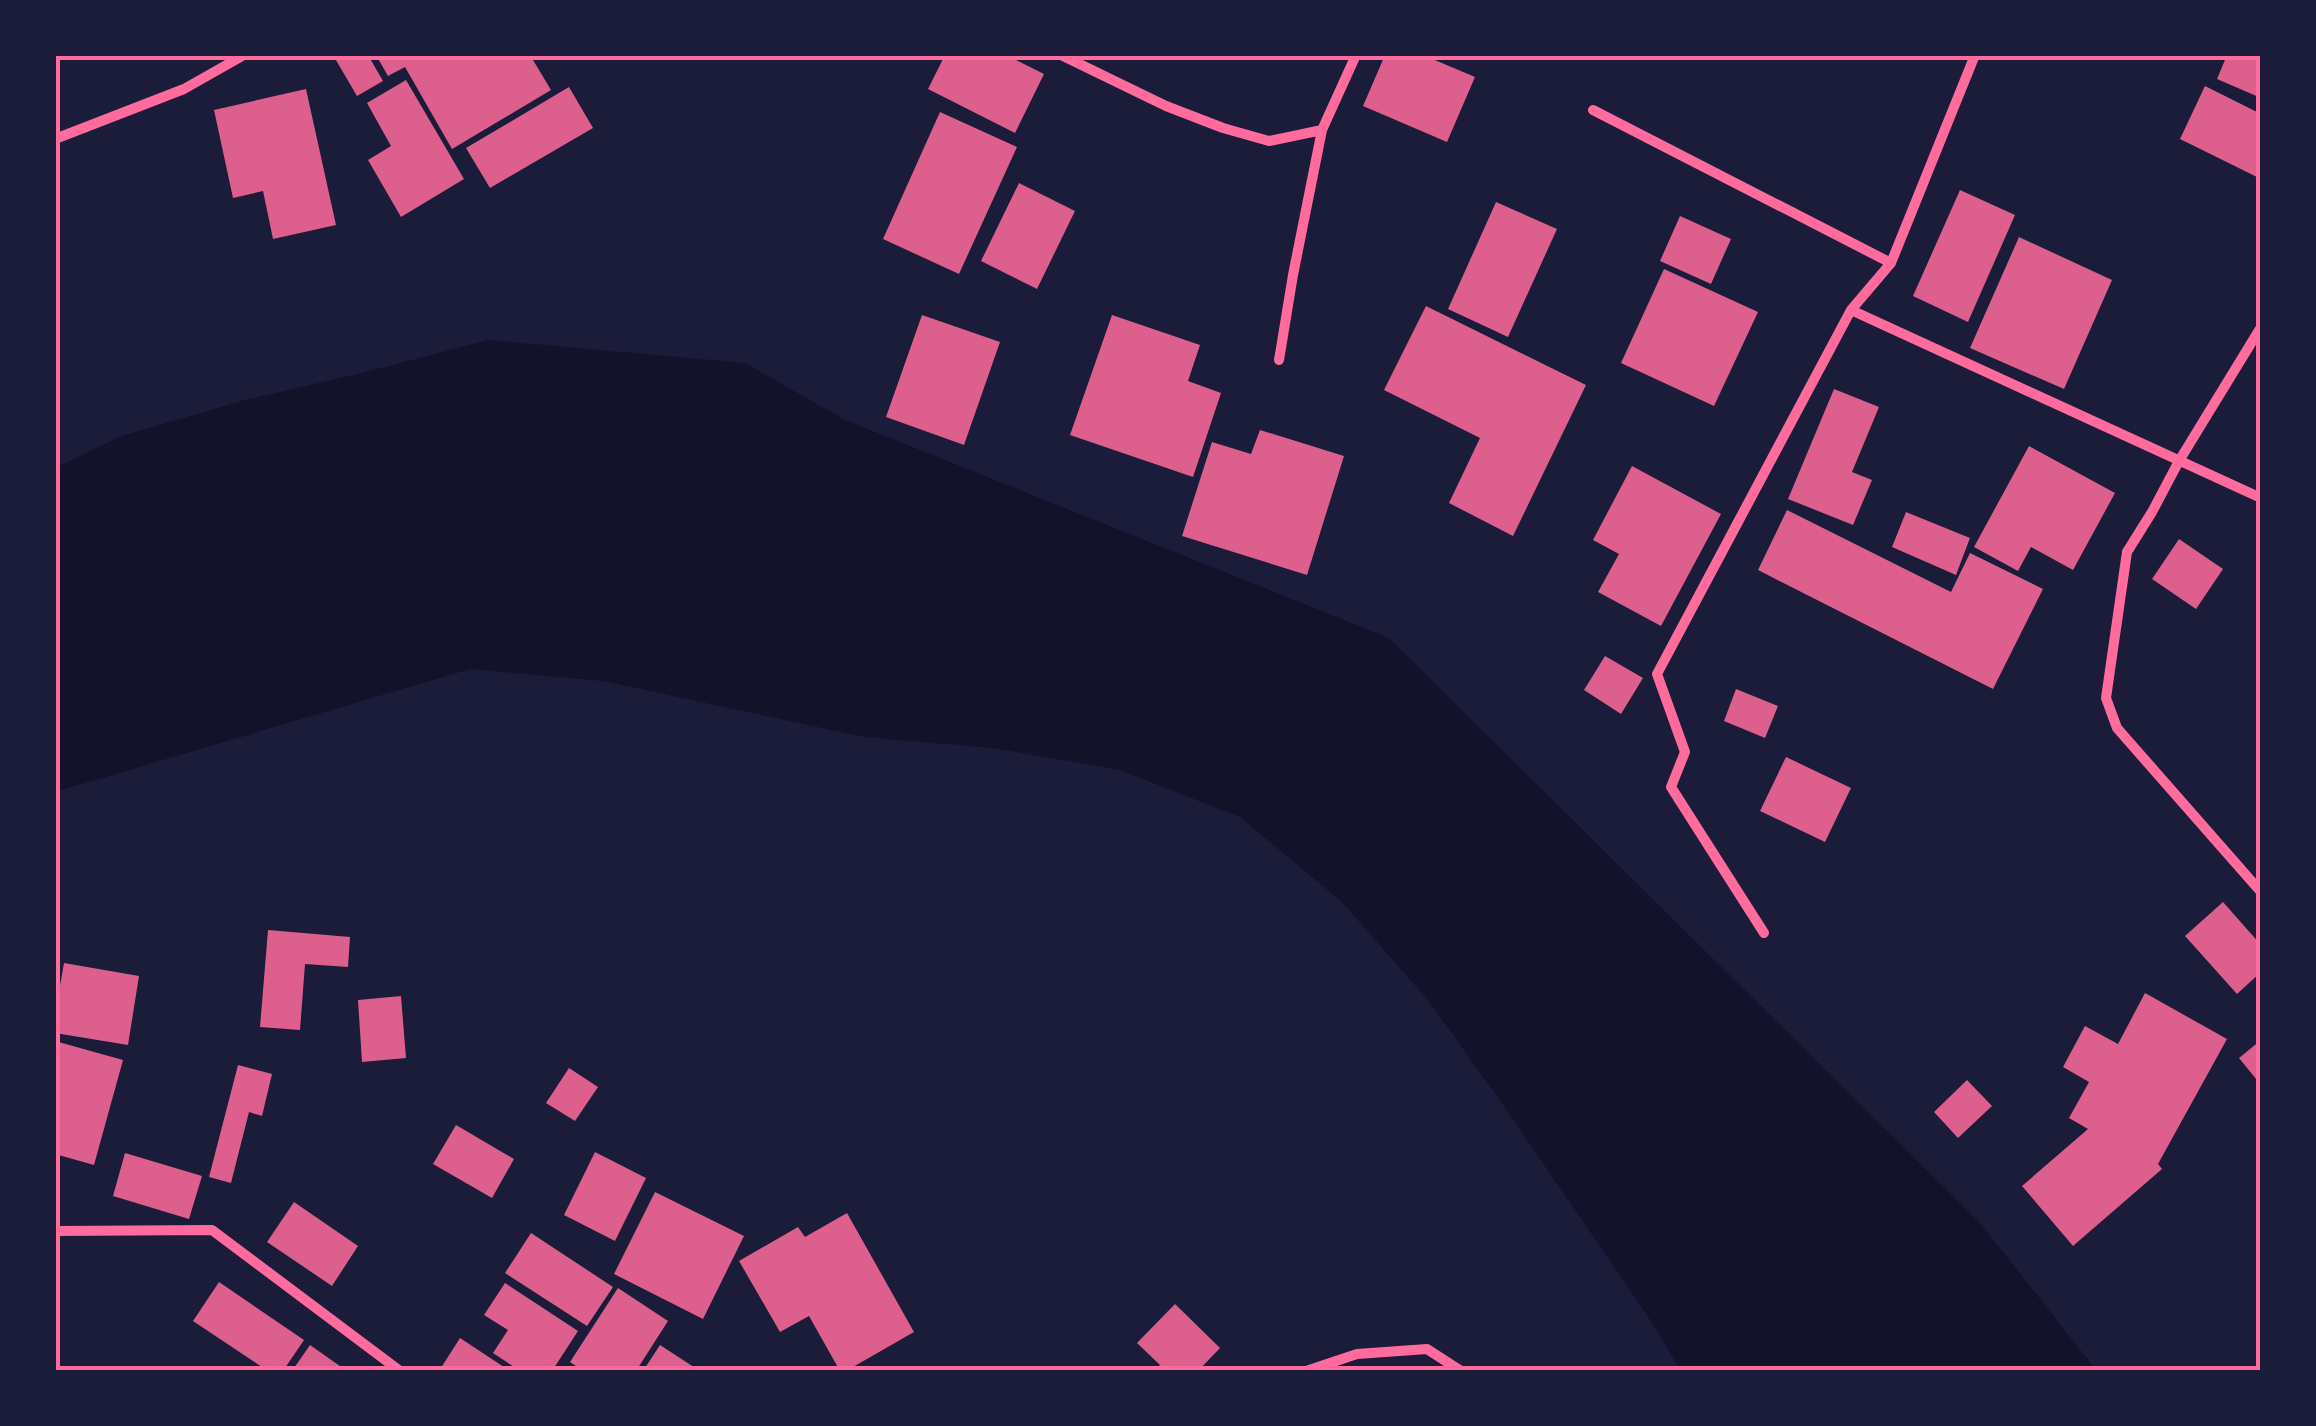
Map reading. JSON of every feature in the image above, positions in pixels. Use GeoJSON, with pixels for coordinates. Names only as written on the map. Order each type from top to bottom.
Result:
{"type":"FeatureCollection","features":[{"type":"Feature","properties":{"kind":"street"},"geometry":{"type":"LineString","coordinates":[[55,139],[184,89],[244,55]]}},
{"type":"Feature","properties":{"kind":"street"},"geometry":{"type":"LineString","coordinates":[[1060,55],[1166,106],[1223,128],[1269,141],[1322,130]]}},
{"type":"Feature","properties":{"kind":"street"},"geometry":{"type":"LineString","coordinates":[[1279,360],[1292,274],[1322,130],[1356,55]]}},
{"type":"Feature","properties":{"kind":"street"},"geometry":{"type":"LineString","coordinates":[[1764,933],[1671,788],[1685,752],[1657,674],[1851,310],[1890,263],[1975,55]]}},
{"type":"Feature","properties":{"kind":"street"},"geometry":{"type":"LineString","coordinates":[[1593,110],[1890,263]]}},
{"type":"Feature","properties":{"kind":"street"},"geometry":{"type":"LineString","coordinates":[[1851,310],[2261,498]]}},
{"type":"Feature","properties":{"kind":"street"},"geometry":{"type":"LineString","coordinates":[[2261,328],[2127,552],[2106,698],[2117,728],[2261,892]]}},
{"type":"Feature","properties":{"kind":"street"},"geometry":{"type":"LineString","coordinates":[[55,1231],[212,1230],[400,1371]]}},
{"type":"Feature","properties":{"kind":"street"},"geometry":{"type":"LineString","coordinates":[[1306,1371],[1357,1354],[1427,1349],[1461,1371]]}},
{"type":"Feature","properties":{"kind":"shaded area"},"geometry":{"type":"Polygon","coordinates":[[[488,340],[745,363],[845,420],[1389,638],[1981,1224],[2097,1371],[1681,1371],[1647,1315],[1427,999],[1342,902],[1240,817],[1120,770],[993,748],[864,737],[604,681],[470,669],[55,792],[55,468],[122,436],[245,400],[488,340]]]}},
{"type":"Feature","properties":{"kind":"building"},"geometry":{"type":"Polygon","coordinates":[[[333,55],[368,55],[383,81],[357,96],[333,55]]]}},
{"type":"Feature","properties":{"kind":"building"},"geometry":{"type":"Polygon","coordinates":[[[376,55],[530,55],[551,90],[452,149],[405,67],[388,76],[376,55]]]}},
{"type":"Feature","properties":{"kind":"building"},"geometry":{"type":"Polygon","coordinates":[[[945,55],[1006,55],[1044,74],[1015,133],[928,89],[945,55]]]}},
{"type":"Feature","properties":{"kind":"building"},"geometry":{"type":"Polygon","coordinates":[[[1385,55],[1423,55],[1475,77],[1447,142],[1363,106],[1385,55]]]}},
{"type":"Feature","properties":{"kind":"building"},"geometry":{"type":"Polygon","coordinates":[[[2227,55],[2261,55],[2261,98],[2217,79],[2227,55]]]}},
{"type":"Feature","properties":{"kind":"building"},"geometry":{"type":"Polygon","coordinates":[[[406,80],[464,179],[401,217],[368,160],[391,146],[367,103],[406,80]]]}},
{"type":"Feature","properties":{"kind":"building"},"geometry":{"type":"Polygon","coordinates":[[[2205,86],[2261,114],[2261,179],[2180,139],[2205,86]]]}},
{"type":"Feature","properties":{"kind":"building"},"geometry":{"type":"Polygon","coordinates":[[[569,87],[593,128],[490,188],[466,148],[569,87]]]}},
{"type":"Feature","properties":{"kind":"building"},"geometry":{"type":"Polygon","coordinates":[[[306,89],[336,225],[273,239],[263,191],[233,198],[214,110],[306,89]]]}},
{"type":"Feature","properties":{"kind":"building"},"geometry":{"type":"Polygon","coordinates":[[[940,112],[1017,147],[959,274],[883,239],[940,112]]]}},
{"type":"Feature","properties":{"kind":"building"},"geometry":{"type":"Polygon","coordinates":[[[1019,183],[1075,211],[1037,289],[981,261],[1019,183]]]}},
{"type":"Feature","properties":{"kind":"building"},"geometry":{"type":"Polygon","coordinates":[[[1960,190],[2015,215],[1968,322],[1913,296],[1960,190]]]}},
{"type":"Feature","properties":{"kind":"building"},"geometry":{"type":"Polygon","coordinates":[[[1496,202],[1557,229],[1508,337],[1448,309],[1496,202]]]}},
{"type":"Feature","properties":{"kind":"building"},"geometry":{"type":"Polygon","coordinates":[[[1680,216],[1731,239],[1711,284],[1660,261],[1680,216]]]}},
{"type":"Feature","properties":{"kind":"building"},"geometry":{"type":"Polygon","coordinates":[[[2019,237],[2112,280],[2064,389],[1970,348],[2019,237]]]}},
{"type":"Feature","properties":{"kind":"building"},"geometry":{"type":"Polygon","coordinates":[[[1664,269],[1758,312],[1714,406],[1621,363],[1664,269]]]}},
{"type":"Feature","properties":{"kind":"building"},"geometry":{"type":"Polygon","coordinates":[[[1426,306],[1586,385],[1513,536],[1449,503],[1480,438],[1384,390],[1426,306]]]}},
{"type":"Feature","properties":{"kind":"building"},"geometry":{"type":"Polygon","coordinates":[[[922,315],[1000,342],[964,445],[886,417],[922,315]]]}},
{"type":"Feature","properties":{"kind":"building"},"geometry":{"type":"Polygon","coordinates":[[[1112,315],[1200,345],[1188,381],[1221,393],[1193,477],[1070,435],[1112,315]]]}},
{"type":"Feature","properties":{"kind":"building"},"geometry":{"type":"Polygon","coordinates":[[[1834,389],[1879,407],[1852,472],[1872,480],[1853,525],[1788,499],[1834,389]]]}},
{"type":"Feature","properties":{"kind":"building"},"geometry":{"type":"Polygon","coordinates":[[[1260,430],[1344,456],[1307,575],[1182,536],[1212,442],[1251,454],[1260,430]]]}},
{"type":"Feature","properties":{"kind":"building"},"geometry":{"type":"Polygon","coordinates":[[[2029,446],[2115,493],[2073,570],[2031,547],[2018,571],[1974,547],[2029,446]]]}},
{"type":"Feature","properties":{"kind":"building"},"geometry":{"type":"Polygon","coordinates":[[[1632,466],[1721,514],[1661,626],[1598,592],[1619,554],[1593,540],[1632,466]]]}},
{"type":"Feature","properties":{"kind":"building"},"geometry":{"type":"Polygon","coordinates":[[[1787,510],[1951,592],[1970,553],[2043,589],[1993,689],[1758,570],[1787,510]]]}},
{"type":"Feature","properties":{"kind":"building"},"geometry":{"type":"Polygon","coordinates":[[[1906,512],[1970,538],[1956,575],[1892,547],[1906,512]]]}},
{"type":"Feature","properties":{"kind":"building"},"geometry":{"type":"Polygon","coordinates":[[[2179,539],[2223,569],[2196,609],[2152,579],[2179,539]]]}},
{"type":"Feature","properties":{"kind":"building"},"geometry":{"type":"Polygon","coordinates":[[[1605,656],[1643,678],[1621,714],[1584,690],[1605,656]]]}},
{"type":"Feature","properties":{"kind":"building"},"geometry":{"type":"Polygon","coordinates":[[[1736,689],[1778,706],[1765,738],[1724,721],[1736,689]]]}},
{"type":"Feature","properties":{"kind":"building"},"geometry":{"type":"Polygon","coordinates":[[[1786,757],[1851,788],[1825,842],[1760,811],[1786,757]]]}},
{"type":"Feature","properties":{"kind":"building"},"geometry":{"type":"Polygon","coordinates":[[[2223,902],[2261,945],[2261,972],[2237,994],[2185,936],[2223,902]]]}},
{"type":"Feature","properties":{"kind":"building"},"geometry":{"type":"Polygon","coordinates":[[[268,930],[350,937],[348,967],[305,964],[300,1030],[260,1027],[268,930]]]}},
{"type":"Feature","properties":{"kind":"building"},"geometry":{"type":"Polygon","coordinates":[[[64,963],[139,976],[128,1045],[55,1033],[64,963]]]}},
{"type":"Feature","properties":{"kind":"building"},"geometry":{"type":"Polygon","coordinates":[[[2145,993],[2227,1039],[2158,1164],[2162,1169],[2073,1246],[2022,1186],[2088,1129],[2069,1118],[2089,1082],[2063,1067],[2085,1026],[2118,1044],[2145,993]]]}},
{"type":"Feature","properties":{"kind":"building"},"geometry":{"type":"Polygon","coordinates":[[[401,996],[406,1058],[362,1062],[358,1000],[401,996]]]}},
{"type":"Feature","properties":{"kind":"building"},"geometry":{"type":"Polygon","coordinates":[[[2261,1040],[2261,1085],[2239,1058],[2261,1040]]]}},
{"type":"Feature","properties":{"kind":"building"},"geometry":{"type":"Polygon","coordinates":[[[55,1041],[123,1060],[94,1165],[55,1154],[55,1041]]]}},
{"type":"Feature","properties":{"kind":"building"},"geometry":{"type":"Polygon","coordinates":[[[238,1065],[272,1074],[262,1116],[249,1112],[231,1183],[209,1177],[238,1065]]]}},
{"type":"Feature","properties":{"kind":"building"},"geometry":{"type":"Polygon","coordinates":[[[569,1068],[598,1087],[575,1121],[546,1103],[569,1068]]]}},
{"type":"Feature","properties":{"kind":"building"},"geometry":{"type":"Polygon","coordinates":[[[1967,1080],[1992,1106],[1958,1138],[1934,1112],[1967,1080]]]}},
{"type":"Feature","properties":{"kind":"building"},"geometry":{"type":"Polygon","coordinates":[[[456,1125],[514,1159],[492,1198],[433,1164],[456,1125]]]}},
{"type":"Feature","properties":{"kind":"building"},"geometry":{"type":"Polygon","coordinates":[[[595,1152],[646,1178],[615,1241],[564,1215],[595,1152]]]}},
{"type":"Feature","properties":{"kind":"building"},"geometry":{"type":"Polygon","coordinates":[[[125,1153],[202,1176],[189,1219],[113,1196],[125,1153]]]}},
{"type":"Feature","properties":{"kind":"building"},"geometry":{"type":"Polygon","coordinates":[[[655,1192],[744,1236],[703,1319],[614,1274],[655,1192]]]}},
{"type":"Feature","properties":{"kind":"building"},"geometry":{"type":"Polygon","coordinates":[[[294,1202],[358,1246],[332,1286],[267,1242],[294,1202]]]}},
{"type":"Feature","properties":{"kind":"building"},"geometry":{"type":"Polygon","coordinates":[[[847,1213],[914,1332],[840,1371],[809,1316],[780,1332],[739,1261],[798,1227],[805,1237],[847,1213]]]}},
{"type":"Feature","properties":{"kind":"building"},"geometry":{"type":"Polygon","coordinates":[[[531,1233],[613,1287],[587,1326],[505,1273],[531,1233]]]}},
{"type":"Feature","properties":{"kind":"building"},"geometry":{"type":"Polygon","coordinates":[[[219,1282],[304,1340],[283,1371],[268,1371],[193,1321],[219,1282]]]}},
{"type":"Feature","properties":{"kind":"building"},"geometry":{"type":"Polygon","coordinates":[[[505,1283],[578,1331],[552,1371],[520,1371],[493,1353],[508,1330],[484,1315],[505,1283]]]}},
{"type":"Feature","properties":{"kind":"building"},"geometry":{"type":"Polygon","coordinates":[[[618,1288],[668,1321],[636,1371],[583,1371],[570,1362],[618,1288]]]}},
{"type":"Feature","properties":{"kind":"building"},"geometry":{"type":"Polygon","coordinates":[[[1175,1304],[1220,1348],[1198,1371],[1154,1371],[1160,1365],[1137,1343],[1175,1304]]]}},
{"type":"Feature","properties":{"kind":"building"},"geometry":{"type":"Polygon","coordinates":[[[460,1338],[510,1371],[439,1371],[460,1338]]]}},
{"type":"Feature","properties":{"kind":"building"},"geometry":{"type":"Polygon","coordinates":[[[310,1345],[347,1371],[292,1371],[310,1345]]]}},
{"type":"Feature","properties":{"kind":"building"},"geometry":{"type":"Polygon","coordinates":[[[660,1345],[700,1371],[643,1371],[660,1345]]]}}]}
